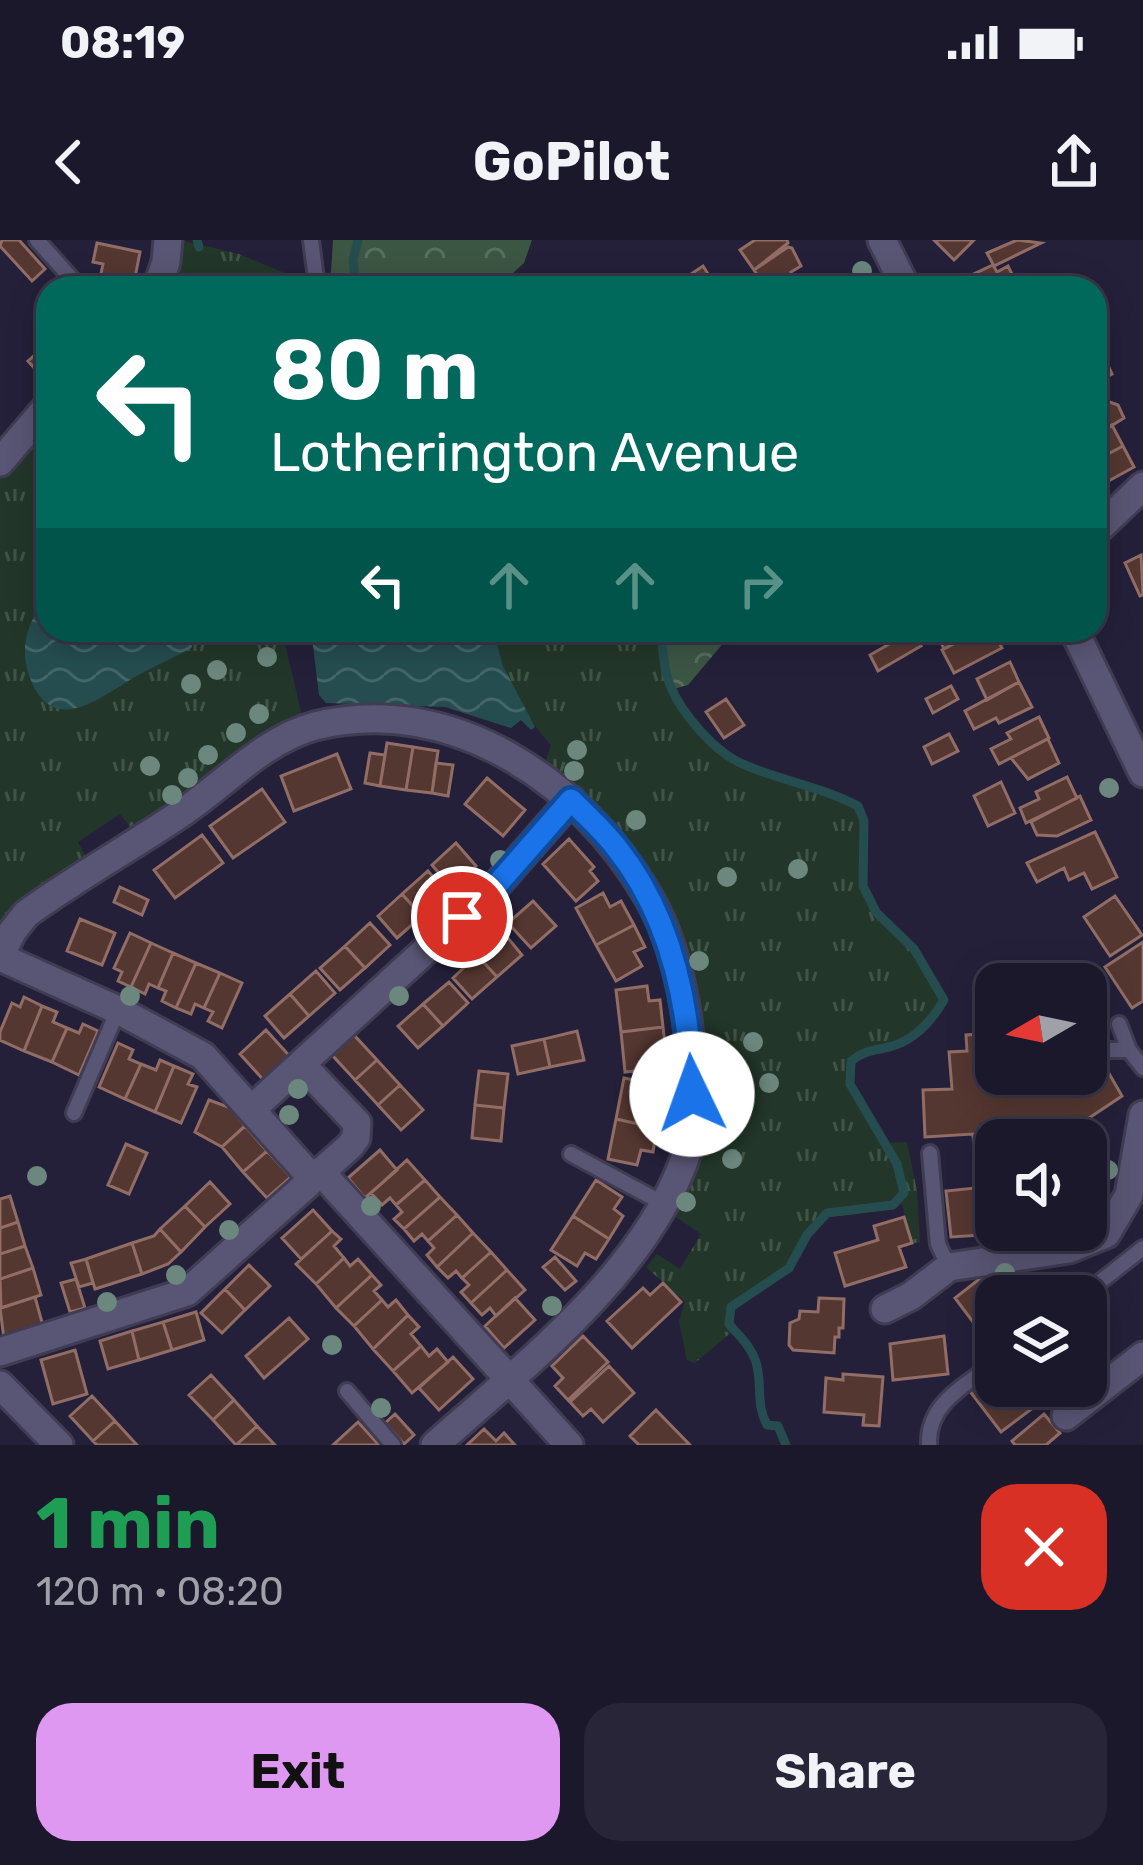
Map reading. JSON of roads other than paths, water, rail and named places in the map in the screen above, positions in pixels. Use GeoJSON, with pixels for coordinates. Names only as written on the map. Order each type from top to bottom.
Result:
{"type":"FeatureCollection","features":[{"type":"Feature","properties":{"kind":"street"},"geometry":{"type":"LineString","coordinates":[[162,276],[167,240]]}},
{"type":"Feature","properties":{"kind":"street"},"geometry":{"type":"LineString","coordinates":[[882,240],[900,276]]}},
{"type":"Feature","properties":{"kind":"street"},"geometry":{"type":"LineString","coordinates":[[0,462],[36,420]]}},
{"type":"Feature","properties":{"kind":"street"},"geometry":{"type":"LineString","coordinates":[[1107,520],[1143,486]]}},
{"type":"Feature","properties":{"kind":"street"},"geometry":{"type":"LineString","coordinates":[[1082,642],[1132,722],[1143,773]]}},
{"type":"Feature","properties":{"kind":"street"},"geometry":{"type":"LineString","coordinates":[[435,1445],[509,1379],[604,1286],[637,1249],[666,1205],[686,1155],[693,1120],[687,1014],[673,956],[650,899],[616,847],[571,800],[496,747],[446,728],[358,718],[310,727],[239,769],[26,914],[0,957],[118,1010],[203,1056],[509,1379],[569,1445]]}},
{"type":"Feature","properties":{"kind":"street"},"geometry":{"type":"LineString","coordinates":[[253,1109],[494,888],[571,800]]}},
{"type":"Feature","properties":{"kind":"street"},"geometry":{"type":"LineString","coordinates":[[0,1352],[187,1292],[356,1138],[357,1124],[301,1064]]}},
{"type":"Feature","properties":{"kind":"street"},"geometry":{"type":"LineString","coordinates":[[885,1309],[949,1267],[1069,1249],[1106,1234],[1129,1195],[1135,1131]]}},
{"type":"Feature","properties":{"kind":"street"},"geometry":{"type":"LineString","coordinates":[[1066,1416],[1143,1356]]}},
{"type":"Feature","properties":{"kind":"street"},"geometry":{"type":"LineString","coordinates":[[0,1385],[59,1445]]}},
{"type":"Feature","properties":{"kind":"lane"},"geometry":{"type":"LineString","coordinates":[[37,240],[69,276]]}},
{"type":"Feature","properties":{"kind":"lane"},"geometry":{"type":"LineString","coordinates":[[311,240],[316,276]]}},
{"type":"Feature","properties":{"kind":"lane"},"geometry":{"type":"LineString","coordinates":[[74,1113],[118,1010]]}},
{"type":"Feature","properties":{"kind":"lane"},"geometry":{"type":"LineString","coordinates":[[1119,1024],[1129,1050],[1143,1068]]}},
{"type":"Feature","properties":{"kind":"lane"},"geometry":{"type":"LineString","coordinates":[[1107,1050],[1129,1050]]}},
{"type":"Feature","properties":{"kind":"lane"},"geometry":{"type":"LineString","coordinates":[[930,1153],[938,1244],[949,1267]]}},
{"type":"Feature","properties":{"kind":"lane"},"geometry":{"type":"LineString","coordinates":[[571,1154],[666,1205]]}},
{"type":"Feature","properties":{"kind":"lane"},"geometry":{"type":"LineString","coordinates":[[1107,1276],[1143,1248]]}},
{"type":"Feature","properties":{"kind":"lane"},"geometry":{"type":"LineString","coordinates":[[929,1445],[931,1419],[939,1406],[975,1378]]}},
{"type":"Feature","properties":{"kind":"lane"},"geometry":{"type":"LineString","coordinates":[[347,1391],[393,1445]]}},
{"type":"Feature","properties":{"kind":"water"},"geometry":{"type":"Polygon","coordinates":[[[36,612],[36,642],[193,642],[192,648],[89,703],[61,709],[37,692],[28,672],[28,630],[36,612]]]}},
{"type":"Feature","properties":{"kind":"water"},"geometry":{"type":"Polygon","coordinates":[[[312,642],[496,642],[503,666],[535,727],[531,730],[521,720],[511,728],[445,707],[326,703],[319,695],[312,642]]]}},
{"type":"Feature","properties":{"kind":"waterway"},"geometry":{"type":"LineString","coordinates":[[197,240],[199,247]]}},
{"type":"Feature","properties":{"kind":"waterway"},"geometry":{"type":"LineString","coordinates":[[355,276],[358,240]]}},
{"type":"Feature","properties":{"kind":"waterway"},"geometry":{"type":"LineString","coordinates":[[662,642],[675,696],[711,742],[745,765],[858,806],[864,821],[863,886],[876,912],[914,949],[944,1000],[914,1035],[851,1061],[850,1084],[897,1164],[904,1193],[893,1205],[827,1213],[807,1235],[789,1268],[731,1307],[729,1324],[755,1360],[767,1425],[778,1426],[786,1445]]}}]}
